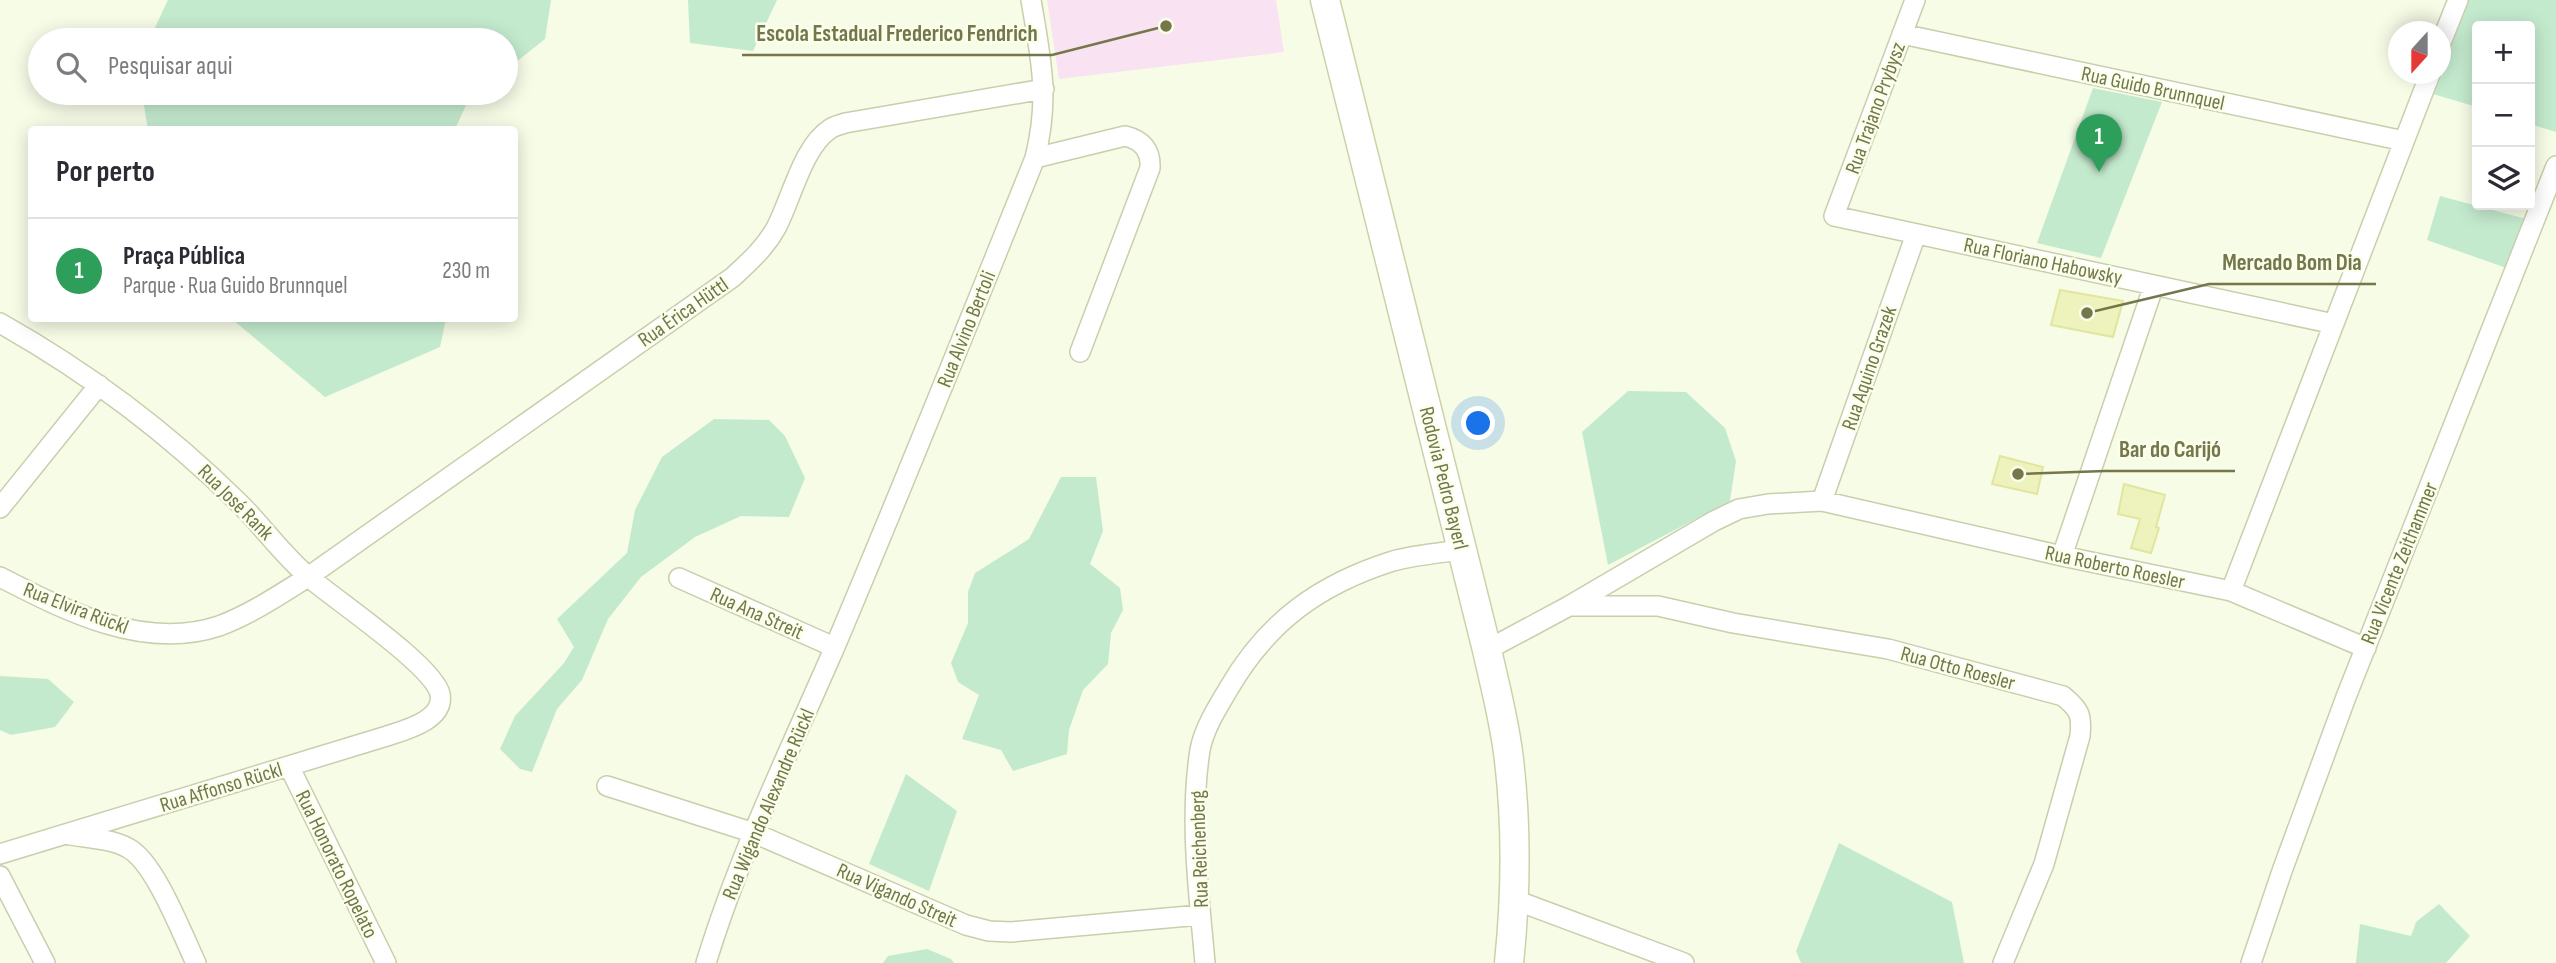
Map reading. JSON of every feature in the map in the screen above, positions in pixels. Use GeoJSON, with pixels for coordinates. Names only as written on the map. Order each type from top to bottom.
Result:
{"type":"FeatureCollection","features":[{"type":"Feature","properties":{"kind":"main road","name":"Rodovia Pedro Bayerl"},"geometry":{"type":"LineString","coordinates":[[1325,0],[1487,650],[1509,760],[1516,867],[1509,963]]}},
{"type":"Feature","properties":{"kind":"street","name":"Rua Alvino Bertoli"},"geometry":{"type":"LineString","coordinates":[[834,647],[1035,158],[1044,114],[1044,89],[1031,0]]}},
{"type":"Feature","properties":{"kind":"street","name":"Rua Trajano Prybysz"},"geometry":{"type":"LineString","coordinates":[[1834,216],[1915,0]]}},
{"type":"Feature","properties":{"kind":"street"},"geometry":{"type":"LineString","coordinates":[[2450,21],[2458,0]]}},
{"type":"Feature","properties":{"kind":"street","name":"Rua Guido Brunnquel"},"geometry":{"type":"LineString","coordinates":[[1902,34],[2404,141]]}},
{"type":"Feature","properties":{"kind":"street"},"geometry":{"type":"LineString","coordinates":[[2231,591],[2426,84]]}},
{"type":"Feature","properties":{"kind":"street","name":"Rua Érica Hüttl"},"geometry":{"type":"LineString","coordinates":[[308,577],[733,277],[761,251],[810,154],[818,140],[830,128],[845,123],[1044,89]]}},
{"type":"Feature","properties":{"kind":"street"},"geometry":{"type":"LineString","coordinates":[[1035,158],[1125,136],[1135,138],[1150,156],[1150,168],[1080,352]]}},
{"type":"Feature","properties":{"kind":"street","name":"Rua Vicente Zeithammer"},"geometry":{"type":"LineString","coordinates":[[2251,963],[2281,871],[2366,648],[2556,166]]}},
{"type":"Feature","properties":{"kind":"street","name":"Rua Floriano Habowsky"},"geometry":{"type":"LineString","coordinates":[[1834,216],[2334,324]]}},
{"type":"Feature","properties":{"kind":"street","name":"Rua Aquino Grazek"},"geometry":{"type":"LineString","coordinates":[[1822,501],[1916,234]]}},
{"type":"Feature","properties":{"kind":"street"},"geometry":{"type":"LineString","coordinates":[[2062,556],[2154,285]]}},
{"type":"Feature","properties":{"kind":"street","name":"Rua José Rank"},"geometry":{"type":"LineString","coordinates":[[0,323],[45,349],[134,410],[221,486],[308,577],[370,624],[423,670],[435,683],[440,695],[437,709]]}},
{"type":"Feature","properties":{"kind":"street"},"geometry":{"type":"LineString","coordinates":[[0,508],[99,385]]}},
{"type":"Feature","properties":{"kind":"street","name":"Rua Roberto Roesler"},"geometry":{"type":"LineString","coordinates":[[1487,650],[1569,606],[1714,520],[1739,509],[1768,504],[1822,501],[2062,556],[2231,591],[2366,648]]}},
{"type":"Feature","properties":{"kind":"street","name":"Rua Reichenberg"},"geometry":{"type":"LineString","coordinates":[[1205,963],[1200,915],[1195,796],[1201,747],[1211,718],[1246,658],[1294,609],[1344,579],[1395,561],[1461,550]]}},
{"type":"Feature","properties":{"kind":"street","name":"Rua Elvira Rückl"},"geometry":{"type":"LineString","coordinates":[[0,577],[94,620],[135,631],[164,635],[217,626],[262,606],[308,577]]}},
{"type":"Feature","properties":{"kind":"street","name":"Rua Ana Streit"},"geometry":{"type":"LineString","coordinates":[[679,578],[834,647]]}},
{"type":"Feature","properties":{"kind":"street","name":"Rua Otto Roesler"},"geometry":{"type":"LineString","coordinates":[[1569,606],[1658,606],[1733,623],[1888,649],[2063,696],[2075,706],[2081,718],[2080,736],[2044,864],[2003,963]]}},
{"type":"Feature","properties":{"kind":"street","name":"Rua Wigando Alexandre Rückl"},"geometry":{"type":"LineString","coordinates":[[706,963],[754,833],[834,647]]}},
{"type":"Feature","properties":{"kind":"street","name":"Rua Affonso Rückl"},"geometry":{"type":"LineString","coordinates":[[0,854],[409,728],[428,719],[437,709]]}},
{"type":"Feature","properties":{"kind":"street","name":"Rua Honorato Ropelato"},"geometry":{"type":"LineString","coordinates":[[289,766],[386,963]]}},
{"type":"Feature","properties":{"kind":"street","name":"Rua Vigando Streit"},"geometry":{"type":"LineString","coordinates":[[607,786],[754,833],[966,925],[989,931],[1011,932],[1200,915]]}},
{"type":"Feature","properties":{"kind":"street"},"geometry":{"type":"LineString","coordinates":[[65,834],[116,843],[139,856],[154,876],[196,963]]}},
{"type":"Feature","properties":{"kind":"street"},"geometry":{"type":"LineString","coordinates":[[0,876],[44,963]]}},
{"type":"Feature","properties":{"kind":"street"},"geometry":{"type":"LineString","coordinates":[[1515,900],[1684,963]]}},
{"type":"Feature","properties":{"kind":"shaded area"},"geometry":{"type":"Polygon","coordinates":[[[1047,0],[1276,0],[1284,52],[1059,79],[1047,0]]]}},
{"type":"Feature","properties":{"kind":"green space"},"geometry":{"type":"Polygon","coordinates":[[[168,0],[551,0],[545,39],[518,60],[518,28],[155,28],[168,0]]]}},
{"type":"Feature","properties":{"kind":"green space"},"geometry":{"type":"Polygon","coordinates":[[[688,0],[777,0],[753,51],[690,43],[688,0]]]}},
{"type":"Feature","properties":{"kind":"green space"},"geometry":{"type":"Polygon","coordinates":[[[2458,0],[2556,0],[2556,132],[2535,126],[2535,21],[2472,21],[2472,106],[2423,91],[2426,84],[2451,84],[2450,21],[2458,0]]]}},
{"type":"Feature","properties":{"kind":"green space"},"geometry":{"type":"Polygon","coordinates":[[[2093,88],[2162,102],[2101,258],[2037,243],[2093,88]]]}},
{"type":"Feature","properties":{"kind":"green space"},"geometry":{"type":"Polygon","coordinates":[[[144,105],[466,105],[456,126],[147,126],[144,105]]]}},
{"type":"Feature","properties":{"kind":"green space"},"geometry":{"type":"Polygon","coordinates":[[[2440,196],[2472,205],[2472,210],[2493,210],[2534,221],[2515,271],[2427,240],[2440,196]]]}},
{"type":"Feature","properties":{"kind":"green space"},"geometry":{"type":"Polygon","coordinates":[[[236,322],[445,322],[440,347],[325,397],[236,322]]]}},
{"type":"Feature","properties":{"kind":"green space"},"geometry":{"type":"Polygon","coordinates":[[[1628,391],[1686,392],[1725,428],[1736,461],[1730,501],[1608,565],[1582,432],[1628,391]]]}},
{"type":"Feature","properties":{"kind":"green space"},"geometry":{"type":"Polygon","coordinates":[[[714,419],[769,420],[785,436],[805,478],[789,517],[741,516],[695,537],[641,577],[608,619],[582,680],[557,709],[532,772],[520,769],[500,749],[515,716],[564,663],[574,647],[557,619],[627,553],[635,510],[662,457],[714,419]]]}},
{"type":"Feature","properties":{"kind":"green space"},"geometry":{"type":"Polygon","coordinates":[[[1061,477],[1096,477],[1103,531],[1090,564],[1120,588],[1123,610],[1111,633],[1108,664],[1083,690],[1069,730],[1067,754],[1013,771],[1001,750],[962,739],[979,695],[958,682],[951,663],[968,623],[968,592],[975,573],[1029,539],[1061,477]]]}},
{"type":"Feature","properties":{"kind":"green space"},"geometry":{"type":"Polygon","coordinates":[[[0,676],[48,679],[74,702],[55,727],[11,735],[0,730],[0,676]]]}},
{"type":"Feature","properties":{"kind":"green space"},"geometry":{"type":"Polygon","coordinates":[[[906,774],[957,811],[929,891],[869,864],[906,774]]]}},
{"type":"Feature","properties":{"kind":"green space"},"geometry":{"type":"Polygon","coordinates":[[[1839,843],[1952,902],[1964,963],[1801,963],[1796,951],[1839,843]]]}},
{"type":"Feature","properties":{"kind":"green space"},"geometry":{"type":"Polygon","coordinates":[[[2439,904],[2470,936],[2446,963],[2356,963],[2360,924],[2411,936],[2416,922],[2439,904]]]}},
{"type":"Feature","properties":{"kind":"green space"},"geometry":{"type":"Polygon","coordinates":[[[927,949],[951,959],[954,963],[883,963],[888,956],[927,949]]]}},
{"type":"Feature","properties":{"kind":"building"},"geometry":{"type":"Polygon","coordinates":[[[2060,290],[2123,301],[2113,337],[2051,325],[2060,290]]]}},
{"type":"Feature","properties":{"kind":"building"},"geometry":{"type":"Polygon","coordinates":[[[2000,456],[2043,467],[2037,494],[1992,484],[2000,456]]]}},
{"type":"Feature","properties":{"kind":"building"},"geometry":{"type":"Polygon","coordinates":[[[2124,484],[2165,495],[2151,553],[2131,548],[2140,519],[2118,514],[2124,484]]]}},
{"type":"Feature","properties":{"kind":"place","name":"Escola Estadual Frederico Fendrich"},"geometry":{"type":"Point","coordinates":[1166,26]}},
{"type":"Feature","properties":{"kind":"place","name":"Praça Pública"},"geometry":{"type":"Point","coordinates":[2099,172]}},
{"type":"Feature","properties":{"kind":"place","name":"Mercado Bom Dia"},"geometry":{"type":"Point","coordinates":[2087,313]}},
{"type":"Feature","properties":{"kind":"place","name":"Bar do Carijó"},"geometry":{"type":"Point","coordinates":[2018,474]}}]}
